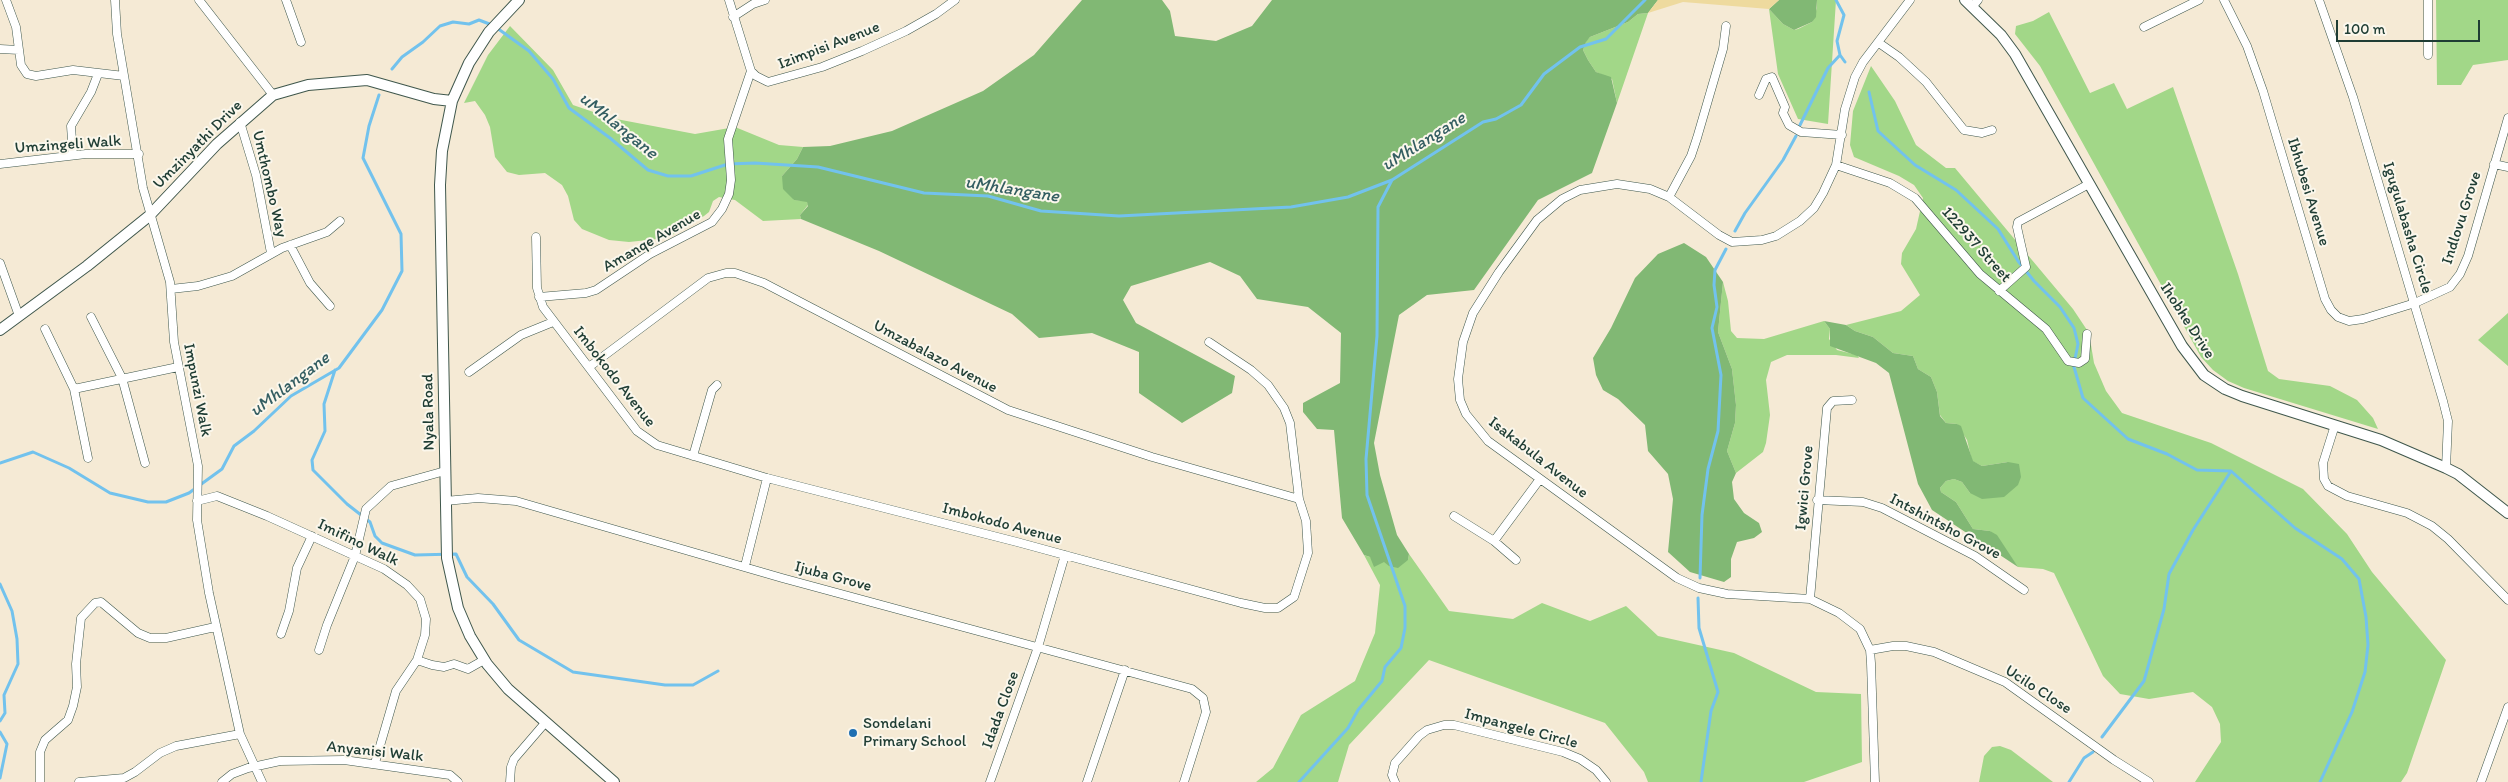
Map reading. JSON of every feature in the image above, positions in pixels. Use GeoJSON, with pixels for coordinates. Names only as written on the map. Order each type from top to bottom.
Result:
{"type":"FeatureCollection","features":[{"type":"Feature","properties":{"kind":"street"},"geometry":{"type":"LineString","coordinates":[[6,0],[16,27],[22,69],[27,74],[36,76],[73,70],[124,76]]}},
{"type":"Feature","properties":{"kind":"street","name":"Impunzi Walk"},"geometry":{"type":"LineString","coordinates":[[115,0],[124,76],[139,154],[143,188],[149,216],[163,255],[171,290],[174,342],[198,466],[197,520],[215,627],[240,734],[262,782]]}},
{"type":"Feature","properties":{"kind":"street"},"geometry":{"type":"LineString","coordinates":[[199,0],[273,95]]}},
{"type":"Feature","properties":{"kind":"street"},"geometry":{"type":"LineString","coordinates":[[286,0],[300,42]]}},
{"type":"Feature","properties":{"kind":"street","name":"Nyala Road"},"geometry":{"type":"LineString","coordinates":[[519,0],[489,32],[469,63],[452,101],[446,124],[440,185],[447,554],[458,608],[470,636],[484,660],[508,689],[614,782]]}},
{"type":"Feature","properties":{"kind":"street"},"geometry":{"type":"LineString","coordinates":[[729,0],[751,71]]}},
{"type":"Feature","properties":{"kind":"street"},"geometry":{"type":"LineString","coordinates":[[733,17],[753,4],[765,0]]}},
{"type":"Feature","properties":{"kind":"street","name":"Izimpisi Avenue"},"geometry":{"type":"LineString","coordinates":[[751,71],[768,82],[822,67],[906,31],[936,14],[955,0]]}},
{"type":"Feature","properties":{"kind":"street","name":"Isakabula Avenue"},"geometry":{"type":"LineString","coordinates":[[1870,650],[1860,629],[1839,613],[1810,599],[1728,594],[1685,583],[1644,556],[1488,441],[1471,421],[1460,400],[1459,361],[1473,313],[1525,234],[1562,199],[1580,190],[1617,184],[1634,185],[1669,197],[1719,235],[1732,242],[1762,240],[1790,228],[1814,208],[1823,193],[1836,165],[1849,91],[1855,77],[1910,0]]}},
{"type":"Feature","properties":{"kind":"street"},"geometry":{"type":"LineString","coordinates":[[2144,27],[2199,0]]}},
{"type":"Feature","properties":{"kind":"street","name":"Ibhubesi Avenue"},"geometry":{"type":"LineString","coordinates":[[2224,0],[2246,46],[2263,91],[2325,299],[2331,310],[2338,317],[2349,321],[2363,319],[2415,303]]}},
{"type":"Feature","properties":{"kind":"street","name":"Igugulabasha Circle"},"geometry":{"type":"LineString","coordinates":[[2319,0],[2353,97],[2415,303],[2448,422],[2446,468]]}},
{"type":"Feature","properties":{"kind":"street"},"geometry":{"type":"LineString","coordinates":[[2428,0],[2428,55]]}},
{"type":"Feature","properties":{"kind":"street","name":"Ihobhe Drive"},"geometry":{"type":"LineString","coordinates":[[1972,2],[2002,35],[2015,54],[2182,346],[2204,375],[2225,389],[2242,396],[2381,440],[2446,468],[2466,479],[2508,513]]}},
{"type":"Feature","properties":{"kind":"street"},"geometry":{"type":"LineString","coordinates":[[1669,197],[1691,156],[1723,49],[1726,26]]}},
{"type":"Feature","properties":{"kind":"street"},"geometry":{"type":"LineString","coordinates":[[1879,43],[1899,57],[1926,82],[1964,130],[1982,132],[1992,130]]}},
{"type":"Feature","properties":{"kind":"street"},"geometry":{"type":"LineString","coordinates":[[0,49],[19,50]]}},
{"type":"Feature","properties":{"kind":"street","name":"Amanqe Avenue"},"geometry":{"type":"LineString","coordinates":[[539,297],[586,294],[596,290],[650,254],[712,222],[722,209],[729,194],[730,167],[727,148],[730,133],[751,71]]}},
{"type":"Feature","properties":{"kind":"street"},"geometry":{"type":"LineString","coordinates":[[73,155],[71,126],[91,92],[98,74]]}},
{"type":"Feature","properties":{"kind":"street"},"geometry":{"type":"LineString","coordinates":[[1759,95],[1766,79],[1772,77],[1785,107],[1783,113],[1789,125],[1801,132],[1842,134]]}},
{"type":"Feature","properties":{"kind":"street","name":"Umzinyathi Drive"},"geometry":{"type":"LineString","coordinates":[[0,330],[149,216],[240,122],[273,95],[308,85],[367,80],[434,99],[452,101]]}},
{"type":"Feature","properties":{"kind":"street","name":"Indlovu Grove"},"geometry":{"type":"LineString","coordinates":[[2415,303],[2450,287],[2460,274],[2468,256],[2508,118]]}},
{"type":"Feature","properties":{"kind":"street","name":"Umthombo Way"},"geometry":{"type":"LineString","coordinates":[[240,122],[256,174],[271,253]]}},
{"type":"Feature","properties":{"kind":"street","name":"Umzingeli Walk"},"geometry":{"type":"LineString","coordinates":[[0,164],[73,155],[139,154]]}},
{"type":"Feature","properties":{"kind":"street"},"geometry":{"type":"LineString","coordinates":[[2494,164],[2508,167]]}},
{"type":"Feature","properties":{"kind":"street","name":"122937 Street"},"geometry":{"type":"LineString","coordinates":[[1836,165],[1890,183],[1915,198],[1980,274],[2032,316],[2046,330],[2068,361],[2079,363],[2085,359],[2087,334]]}},
{"type":"Feature","properties":{"kind":"street"},"geometry":{"type":"LineString","coordinates":[[1999,291],[2026,267],[2018,233],[2018,222],[2090,184]]}},
{"type":"Feature","properties":{"kind":"street"},"geometry":{"type":"LineString","coordinates":[[171,290],[198,286],[232,276],[271,253],[327,232],[340,220]]}},
{"type":"Feature","properties":{"kind":"street","name":"Imbokodo Avenue"},"geometry":{"type":"LineString","coordinates":[[536,237],[539,297],[542,307],[641,435],[657,445],[767,478],[1065,555],[1241,603],[1265,608],[1278,608],[1294,598],[1307,561],[1306,521],[1298,499],[1290,423],[1284,408],[1268,385],[1251,370],[1209,342]]}},
{"type":"Feature","properties":{"kind":"street"},"geometry":{"type":"LineString","coordinates":[[290,245],[310,283],[330,306]]}},
{"type":"Feature","properties":{"kind":"street"},"geometry":{"type":"LineString","coordinates":[[0,263],[19,316]]}},
{"type":"Feature","properties":{"kind":"street","name":"Umzabalazo Avenue"},"geometry":{"type":"LineString","coordinates":[[588,367],[708,278],[726,272],[745,275],[1008,410],[1152,457],[1298,499]]}},
{"type":"Feature","properties":{"kind":"street"},"geometry":{"type":"LineString","coordinates":[[92,317],[122,378],[145,463]]}},
{"type":"Feature","properties":{"kind":"street"},"geometry":{"type":"LineString","coordinates":[[469,372],[521,335],[553,322]]}},
{"type":"Feature","properties":{"kind":"street"},"geometry":{"type":"LineString","coordinates":[[45,330],[74,389],[88,458]]}},
{"type":"Feature","properties":{"kind":"street"},"geometry":{"type":"LineString","coordinates":[[74,389],[178,367]]}},
{"type":"Feature","properties":{"kind":"street"},"geometry":{"type":"LineString","coordinates":[[693,456],[712,390],[717,385]]}},
{"type":"Feature","properties":{"kind":"street","name":"Igwici Grove"},"geometry":{"type":"LineString","coordinates":[[1810,599],[1817,500],[1827,408],[1833,401],[1852,400]]}},
{"type":"Feature","properties":{"kind":"street"},"geometry":{"type":"LineString","coordinates":[[2335,425],[2323,464],[2324,480],[2328,486],[2347,496],[2407,513],[2432,526],[2448,539],[2508,600]]}},
{"type":"Feature","properties":{"kind":"street"},"geometry":{"type":"LineString","coordinates":[[319,650],[355,556],[362,518],[366,509],[391,486],[444,471]]}},
{"type":"Feature","properties":{"kind":"street"},"geometry":{"type":"LineString","coordinates":[[745,566],[767,478]]}},
{"type":"Feature","properties":{"kind":"street"},"geometry":{"type":"LineString","coordinates":[[1494,542],[1540,479]]}},
{"type":"Feature","properties":{"kind":"street","name":"Imifino Walk"},"geometry":{"type":"LineString","coordinates":[[197,500],[217,496],[225,498],[312,536],[384,568],[397,576],[420,599],[426,626],[417,660],[396,691],[375,763]]}},
{"type":"Feature","properties":{"kind":"street","name":"Ijuba Grove"},"geometry":{"type":"LineString","coordinates":[[445,501],[478,498],[516,501],[1192,689],[1200,693],[1206,704],[1204,720],[1184,782]]}},
{"type":"Feature","properties":{"kind":"street","name":"Intshintsho Grove"},"geometry":{"type":"LineString","coordinates":[[1817,500],[1856,501],[1882,508],[1975,556],[2024,590]]}},
{"type":"Feature","properties":{"kind":"street"},"geometry":{"type":"LineString","coordinates":[[1454,516],[1494,542],[1516,560]]}},
{"type":"Feature","properties":{"kind":"street"},"geometry":{"type":"LineString","coordinates":[[280,634],[289,611],[295,574],[312,536]]}},
{"type":"Feature","properties":{"kind":"street","name":"Idada Close"},"geometry":{"type":"LineString","coordinates":[[990,782],[1038,647],[1065,555]]}},
{"type":"Feature","properties":{"kind":"street"},"geometry":{"type":"LineString","coordinates":[[40,782],[40,752],[45,740],[68,720],[73,706],[77,687],[76,664],[81,618],[95,603],[102,602],[138,633],[150,638],[166,638],[215,627]]}},
{"type":"Feature","properties":{"kind":"street","name":"Ucilo Close"},"geometry":{"type":"LineString","coordinates":[[1870,650],[1900,646],[1934,652],[2006,682],[2114,760],[2149,782]]}},
{"type":"Feature","properties":{"kind":"street"},"geometry":{"type":"LineString","coordinates":[[1870,650],[1875,782]]}},
{"type":"Feature","properties":{"kind":"street"},"geometry":{"type":"LineString","coordinates":[[417,660],[432,665],[444,666],[454,664],[468,669],[484,660]]}},
{"type":"Feature","properties":{"kind":"street"},"geometry":{"type":"LineString","coordinates":[[1087,782],[1126,670]]}},
{"type":"Feature","properties":{"kind":"street"},"geometry":{"type":"LineString","coordinates":[[2481,782],[2508,707]]}},
{"type":"Feature","properties":{"kind":"street"},"geometry":{"type":"LineString","coordinates":[[510,782],[511,767],[514,759],[545,723]]}},
{"type":"Feature","properties":{"kind":"street","name":"Impangele Circle"},"geometry":{"type":"LineString","coordinates":[[1395,782],[1392,775],[1395,763],[1419,736],[1427,730],[1444,725],[1454,725],[1563,752],[1580,759],[1596,770],[1606,782]]}},
{"type":"Feature","properties":{"kind":"street"},"geometry":{"type":"LineString","coordinates":[[79,782],[124,778],[160,753],[176,746],[240,734]]}},
{"type":"Feature","properties":{"kind":"street","name":"Anyanisi Walk"},"geometry":{"type":"LineString","coordinates":[[222,782],[232,774],[280,761],[344,760],[450,775],[456,778],[458,782]]}},
{"type":"Feature","properties":{"kind":"green space"},"geometry":{"type":"Polygon","coordinates":[[[1082,0],[1162,0],[1170,11],[1175,36],[1216,41],[1252,26],[1272,0],[1658,0],[1648,13],[1638,14],[1628,22],[1590,37],[1586,42],[1583,50],[1596,72],[1611,77],[1617,103],[1592,173],[1538,200],[1474,290],[1427,295],[1399,315],[1374,443],[1380,475],[1397,535],[1409,554],[1408,560],[1398,568],[1389,566],[1384,562],[1374,567],[1370,557],[1364,555],[1342,518],[1334,430],[1317,429],[1303,412],[1303,403],[1340,383],[1341,333],[1308,307],[1257,299],[1240,276],[1210,262],[1131,286],[1123,300],[1136,323],[1235,376],[1232,393],[1182,423],[1139,393],[1139,352],[1092,333],[1039,338],[1012,314],[879,251],[801,219],[800,215],[808,206],[807,202],[794,200],[783,189],[782,176],[797,159],[803,147],[830,146],[892,131],[983,91],[1034,55],[1082,0]]]}},
{"type":"Feature","properties":{"kind":"green space"},"geometry":{"type":"Polygon","coordinates":[[[1779,0],[1817,0],[1816,17],[1812,22],[1794,30],[1783,24],[1769,9],[1779,0]]]}},
{"type":"Feature","properties":{"kind":"green space"},"geometry":{"type":"Polygon","coordinates":[[[1817,0],[1836,0],[1828,124],[1798,119],[1778,74],[1769,9],[1783,24],[1794,30],[1812,22],[1817,8],[1817,0]]]}},
{"type":"Feature","properties":{"kind":"green space"},"geometry":{"type":"Polygon","coordinates":[[[2436,0],[2508,0],[2508,60],[2473,65],[2461,85],[2437,85],[2436,0]]]}},
{"type":"Feature","properties":{"kind":"green space"},"geometry":{"type":"Polygon","coordinates":[[[2049,12],[2090,93],[2114,83],[2127,109],[2173,87],[2238,274],[2268,371],[2279,379],[2330,386],[2357,400],[2373,418],[2378,429],[2244,388],[2228,381],[2213,370],[2201,357],[2040,66],[2015,34],[2016,26],[2033,21],[2049,12]]]}},
{"type":"Feature","properties":{"kind":"green space"},"geometry":{"type":"Polygon","coordinates":[[[1648,13],[1617,103],[1612,79],[1596,72],[1583,50],[1586,41],[1590,37],[1628,22],[1638,14],[1648,13]]]}},
{"type":"Feature","properties":{"kind":"green space"},"geometry":{"type":"Polygon","coordinates":[[[510,26],[553,70],[573,105],[611,118],[695,134],[735,127],[779,145],[803,147],[797,159],[782,176],[794,200],[807,201],[808,205],[800,215],[801,219],[763,221],[735,200],[719,197],[713,201],[709,212],[704,216],[667,238],[629,242],[609,240],[582,229],[574,220],[568,196],[562,185],[545,173],[519,175],[507,172],[495,157],[490,127],[485,115],[475,101],[464,103],[488,55],[510,26]]]}},
{"type":"Feature","properties":{"kind":"green space"},"geometry":{"type":"Polygon","coordinates":[[[1871,66],[1895,101],[1916,145],[1946,168],[1955,168],[2073,309],[2089,333],[2094,363],[2106,391],[2122,413],[2211,443],[2303,489],[2347,534],[2372,572],[2446,660],[2407,773],[2401,782],[2195,782],[2221,742],[2220,724],[2212,707],[2193,692],[2149,699],[2120,694],[2103,676],[2054,573],[2043,569],[2018,567],[1990,531],[1973,529],[1956,502],[1941,492],[1940,488],[1946,481],[1954,479],[1962,482],[1970,493],[2008,462],[1982,466],[1972,461],[1967,440],[1957,424],[1946,423],[1940,415],[1937,392],[1931,377],[1918,369],[1913,356],[1893,353],[1873,337],[1855,331],[1846,325],[1901,311],[1920,295],[1901,264],[1902,253],[1916,229],[1923,198],[1914,185],[1899,176],[1854,157],[1850,145],[1853,111],[1871,66]]]}},
{"type":"Feature","properties":{"kind":"green space"},"geometry":{"type":"Polygon","coordinates":[[[1684,243],[1706,257],[1723,282],[1718,332],[1732,369],[1736,405],[1735,423],[1727,451],[1736,473],[1732,482],[1734,499],[1744,513],[1759,523],[1762,532],[1754,538],[1737,542],[1731,559],[1731,577],[1724,582],[1690,572],[1668,552],[1673,499],[1668,474],[1648,451],[1645,425],[1618,399],[1603,390],[1596,375],[1593,358],[1611,328],[1635,278],[1658,254],[1684,243]]]}},
{"type":"Feature","properties":{"kind":"green space"},"geometry":{"type":"Polygon","coordinates":[[[1723,282],[1728,301],[1731,331],[1737,338],[1764,339],[1824,321],[1830,329],[1829,339],[1837,350],[1857,355],[1859,358],[1836,355],[1787,355],[1771,362],[1766,380],[1770,415],[1766,443],[1763,452],[1736,473],[1727,451],[1735,423],[1736,405],[1732,369],[1718,332],[1723,282]]]}},
{"type":"Feature","properties":{"kind":"green space"},"geometry":{"type":"Polygon","coordinates":[[[2508,313],[2508,366],[2478,340],[2508,313]]]}},
{"type":"Feature","properties":{"kind":"green space"},"geometry":{"type":"Polygon","coordinates":[[[1824,321],[1846,325],[1855,331],[1873,337],[1893,353],[1913,356],[1918,369],[1931,377],[1937,392],[1940,416],[1946,423],[1961,426],[1973,461],[1982,466],[2008,462],[2019,464],[2021,477],[2018,485],[2004,497],[1982,499],[1970,493],[1962,482],[1954,479],[1946,481],[1940,488],[1941,492],[1956,502],[1973,529],[1990,531],[1997,535],[2018,567],[1932,510],[1918,484],[1889,373],[1876,363],[1830,346],[1830,329],[1824,321]]]}},
{"type":"Feature","properties":{"kind":"green space"},"geometry":{"type":"Polygon","coordinates":[[[1409,554],[1449,611],[1513,619],[1542,603],[1590,621],[1626,606],[1658,636],[1734,653],[1816,692],[1861,694],[1862,762],[1804,782],[1648,782],[1644,772],[1605,723],[1429,660],[1349,745],[1338,782],[1256,782],[1273,768],[1301,715],[1355,681],[1375,633],[1380,585],[1364,555],[1384,562],[1408,560],[1409,554]]]}},
{"type":"Feature","properties":{"kind":"green space"},"geometry":{"type":"Polygon","coordinates":[[[2000,746],[2011,750],[2053,782],[1979,782],[1984,756],[1992,747],[2000,746]]]}},
{"type":"Feature","properties":{"kind":"sand"},"geometry":{"type":"Polygon","coordinates":[[[1658,0],[1779,0],[1769,9],[1683,2],[1648,13],[1658,0]]]}},
{"type":"Feature","properties":{"kind":"waterway","name":"uMhlangane"},"geometry":{"type":"LineString","coordinates":[[497,28],[529,51],[553,79],[569,108],[610,138],[648,170],[668,176],[691,176],[728,164],[755,163],[818,167],[924,193],[988,196],[1041,211],[1119,216],[1291,207],[1348,197],[1392,180],[1483,122],[1496,119],[1521,105],[1544,74],[1580,47],[1606,39],[1645,0]]}},
{"type":"Feature","properties":{"kind":"waterway"},"geometry":{"type":"LineString","coordinates":[[1836,0],[1844,15],[1837,41],[1840,55],[1845,62]]}},
{"type":"Feature","properties":{"kind":"waterway","name":"uMhlangane"},"geometry":{"type":"LineString","coordinates":[[392,69],[402,57],[423,42],[440,26],[453,22],[469,24],[479,20],[492,25]]}},
{"type":"Feature","properties":{"kind":"waterway"},"geometry":{"type":"LineString","coordinates":[[1800,125],[1828,68],[1840,55]]}},
{"type":"Feature","properties":{"kind":"waterway"},"geometry":{"type":"LineString","coordinates":[[1869,92],[1878,131],[1915,165],[1956,190],[1998,229],[2018,261],[2034,281],[2060,307],[2074,328],[2078,344],[2075,359]]}},
{"type":"Feature","properties":{"kind":"waterway","name":"uMhlangane"},"geometry":{"type":"LineString","coordinates":[[0,463],[33,452],[69,468],[110,493],[148,502],[166,502],[189,493],[222,469],[234,446],[254,431],[291,396],[339,368],[382,310],[402,271],[401,234],[363,158],[369,126],[379,95]]}},
{"type":"Feature","properties":{"kind":"waterway"},"geometry":{"type":"LineString","coordinates":[[1735,231],[1745,213],[1783,160],[1796,136]]}},
{"type":"Feature","properties":{"kind":"waterway"},"geometry":{"type":"LineString","coordinates":[[1299,782],[1348,728],[1358,710],[1382,681],[1385,667],[1401,648],[1405,628],[1405,606],[1367,495],[1366,459],[1377,336],[1378,207],[1392,180]]}},
{"type":"Feature","properties":{"kind":"waterway"},"geometry":{"type":"LineString","coordinates":[[1700,578],[1702,515],[1708,469],[1718,431],[1721,375],[1712,328],[1717,307],[1714,285],[1715,270],[1726,249]]}},
{"type":"Feature","properties":{"kind":"waterway"},"geometry":{"type":"LineString","coordinates":[[2074,367],[2083,398],[2128,439],[2167,454],[2197,470],[2231,471],[2295,528],[2342,559],[2359,579],[2366,617],[2368,645],[2365,672],[2352,712],[2320,782]]}},
{"type":"Feature","properties":{"kind":"waterway"},"geometry":{"type":"LineString","coordinates":[[335,370],[324,404],[325,431],[312,460],[313,470],[347,504],[370,522],[375,536],[382,543],[415,555],[456,554],[467,577],[493,604],[519,640],[573,672],[665,685],[693,685],[718,671]]}},
{"type":"Feature","properties":{"kind":"waterway"},"geometry":{"type":"LineString","coordinates":[[2102,737],[2144,681],[2164,609],[2169,574],[2193,530],[2231,471]]}},
{"type":"Feature","properties":{"kind":"waterway","name":"uMhlangane"},"geometry":{"type":"LineString","coordinates":[[0,584],[12,611],[17,639],[18,664],[4,695],[5,713],[0,721]]}},
{"type":"Feature","properties":{"kind":"waterway"},"geometry":{"type":"LineString","coordinates":[[1698,598],[1699,628],[1718,692],[1711,711],[1701,782]]}},
{"type":"Feature","properties":{"kind":"waterway","name":"uMhlangane"},"geometry":{"type":"LineString","coordinates":[[0,732],[7,744],[0,778]]}},
{"type":"Feature","properties":{"kind":"waterway"},"geometry":{"type":"LineString","coordinates":[[2069,782],[2084,758],[2093,752]]}},
{"type":"Feature","properties":{"kind":"place","name":"Sondelani Primary School"},"geometry":{"type":"Point","coordinates":[853,733]}}]}
